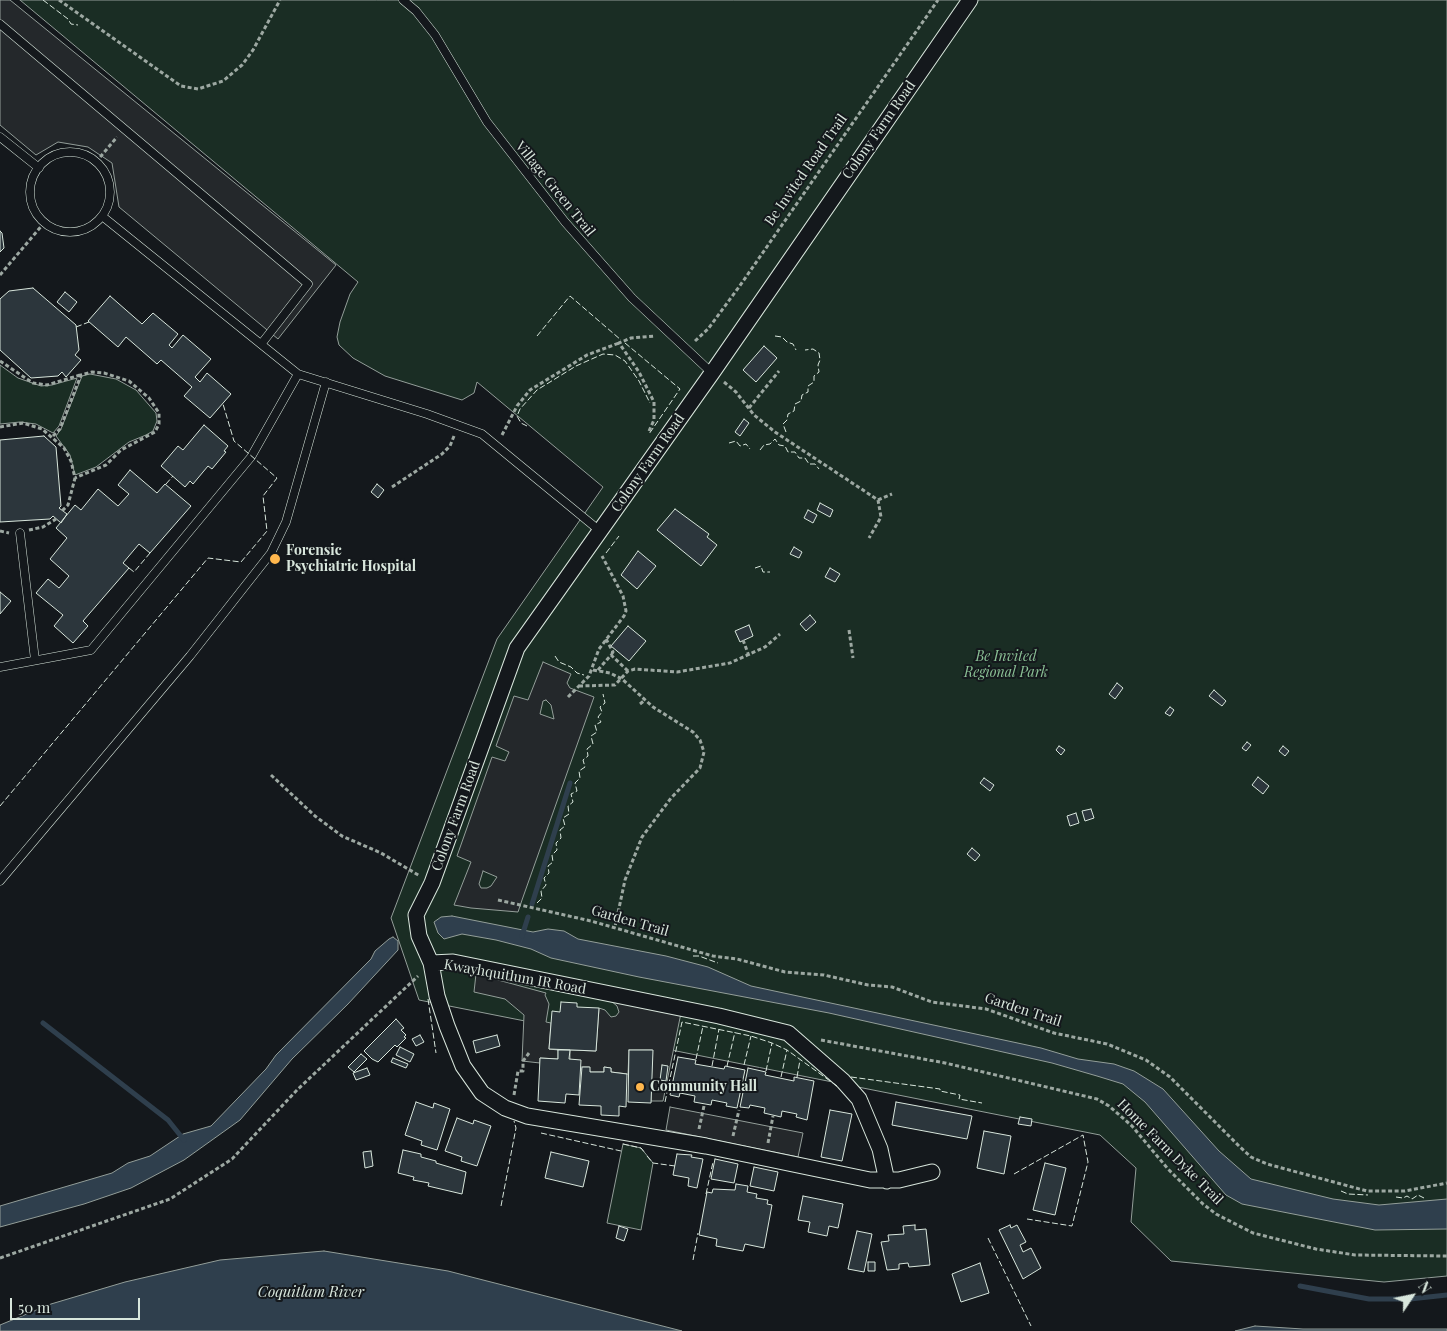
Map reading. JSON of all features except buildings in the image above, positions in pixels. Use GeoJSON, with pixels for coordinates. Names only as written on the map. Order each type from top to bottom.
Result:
{"type":"FeatureCollection","features":[{"type":"Feature","properties":{"kind":"street","name":"Colony Farm Road"},"geometry":{"type":"LineString","coordinates":[[431,963],[419,936],[416,915],[432,883],[518,648],[712,373],[970,0]]}},
{"type":"Feature","properties":{"kind":"street","name":"Kwayhquitlum IR Road"},"geometry":{"type":"LineString","coordinates":[[887,1181],[880,1149],[860,1099],[843,1081],[788,1033],[719,1016],[452,962],[431,963],[437,996],[463,1066],[482,1092],[508,1110],[527,1116],[706,1146],[887,1181],[905,1180],[932,1172]]}},
{"type":"Feature","properties":{"kind":"lane","name":"Village Green Trail"},"geometry":{"type":"LineString","coordinates":[[402,0],[416,11],[435,35],[487,122],[527,176],[594,257],[668,333],[712,373]]}},
{"type":"Feature","properties":{"kind":"lane"},"geometry":{"type":"LineString","coordinates":[[0,24],[308,284],[262,343]]}},
{"type":"Feature","properties":{"kind":"lane"},"geometry":{"type":"LineString","coordinates":[[0,137],[39,168]]}},
{"type":"Feature","properties":{"kind":"lane"},"geometry":{"type":"LineString","coordinates":[[72,152],[79,153],[96,162],[108,178],[110,185],[110,199],[102,216],[87,229],[74,233],[60,231],[44,223],[35,213],[30,200],[30,186],[39,168],[52,156],[72,152]]}},
{"type":"Feature","properties":{"kind":"lane"},"geometry":{"type":"LineString","coordinates":[[102,216],[262,343],[298,374],[458,424],[482,434],[600,531]]}},
{"type":"Feature","properties":{"kind":"lane"},"geometry":{"type":"LineString","coordinates":[[0,667],[91,650],[251,457],[298,374]]}},
{"type":"Feature","properties":{"kind":"lane"},"geometry":{"type":"LineString","coordinates":[[0,881],[190,656],[271,553],[286,522],[326,382]]}},
{"type":"Feature","properties":{"kind":"lane"},"geometry":{"type":"LineString","coordinates":[[20,533],[36,660]]}},
{"type":"Feature","properties":{"kind":"path"},"geometry":{"type":"LineString","coordinates":[[59,0],[181,86],[198,89],[223,81],[242,65],[253,50],[280,0]]}},
{"type":"Feature","properties":{"kind":"path","name":"Be Invited Road Trail"},"geometry":{"type":"LineString","coordinates":[[686,348],[708,329],[740,287],[938,0]]}},
{"type":"Feature","properties":{"kind":"path"},"geometry":{"type":"LineString","coordinates":[[96,162],[124,128]]}},
{"type":"Feature","properties":{"kind":"path"},"geometry":{"type":"LineString","coordinates":[[0,275],[44,223]]}},
{"type":"Feature","properties":{"kind":"path"},"geometry":{"type":"LineString","coordinates":[[497,445],[517,406],[530,390],[587,356],[630,338],[665,336],[668,333]]}},
{"type":"Feature","properties":{"kind":"path"},"geometry":{"type":"LineString","coordinates":[[619,343],[639,372],[654,402],[654,420],[647,434]]}},
{"type":"Feature","properties":{"kind":"path"},"geometry":{"type":"LineString","coordinates":[[0,361],[33,383],[47,385],[92,372],[104,373],[129,381],[141,390],[155,406],[159,413],[155,432],[121,450],[106,465],[75,478]]}},
{"type":"Feature","properties":{"kind":"path"},"geometry":{"type":"LineString","coordinates":[[749,408],[779,371]]}},
{"type":"Feature","properties":{"kind":"path"},"geometry":{"type":"LineString","coordinates":[[712,373],[736,392],[749,408],[775,432],[878,500],[881,517],[868,538]]}},
{"type":"Feature","properties":{"kind":"path"},"geometry":{"type":"LineString","coordinates":[[53,436],[60,429],[81,375]]}},
{"type":"Feature","properties":{"kind":"path"},"geometry":{"type":"LineString","coordinates":[[0,427],[23,423],[42,429],[53,436],[64,448],[71,462],[75,478],[68,505],[62,511]]}},
{"type":"Feature","properties":{"kind":"path"},"geometry":{"type":"LineString","coordinates":[[392,487],[442,454],[450,446],[458,424]]}},
{"type":"Feature","properties":{"kind":"path"},"geometry":{"type":"LineString","coordinates":[[878,500],[892,494]]}},
{"type":"Feature","properties":{"kind":"path"},"geometry":{"type":"LineString","coordinates":[[595,670],[596,656],[626,611],[623,596],[616,580],[602,555],[597,551]]}},
{"type":"Feature","properties":{"kind":"path"},"geometry":{"type":"LineString","coordinates":[[849,630],[853,658]]}},
{"type":"Feature","properties":{"kind":"path"},"geometry":{"type":"LineString","coordinates":[[579,686],[618,684],[628,671],[642,669],[677,672],[730,663],[766,647],[780,634]]}},
{"type":"Feature","properties":{"kind":"path"},"geometry":{"type":"LineString","coordinates":[[568,697],[614,652],[606,639]]}},
{"type":"Feature","properties":{"kind":"path"},"geometry":{"type":"LineString","coordinates":[[743,640],[749,656]]}},
{"type":"Feature","properties":{"kind":"path"},"geometry":{"type":"LineString","coordinates":[[611,655],[628,671]]}},
{"type":"Feature","properties":{"kind":"path"},"geometry":{"type":"LineString","coordinates":[[595,670],[622,679],[645,700],[697,736],[702,745],[704,758],[700,768],[671,798],[642,838],[625,880],[615,927]]}},
{"type":"Feature","properties":{"kind":"path"},"geometry":{"type":"LineString","coordinates":[[640,704],[645,700]]}},
{"type":"Feature","properties":{"kind":"path"},"geometry":{"type":"LineString","coordinates":[[669,718],[672,712]]}},
{"type":"Feature","properties":{"kind":"path"},"geometry":{"type":"LineString","coordinates":[[271,775],[303,806],[342,836],[381,853],[432,883]]}},
{"type":"Feature","properties":{"kind":"path","name":"Garden Trail"},"geometry":{"type":"LineString","coordinates":[[498,900],[615,927],[713,956],[736,959],[785,972],[824,975],[868,985],[892,987],[932,1002],[986,1009],[1054,1033],[1126,1050],[1170,1077],[1240,1147],[1252,1157],[1267,1164],[1367,1191],[1405,1191],[1447,1184]]}},
{"type":"Feature","properties":{"kind":"path"},"geometry":{"type":"LineString","coordinates":[[0,1258],[170,1199],[232,1159],[297,1090],[413,981]]}},
{"type":"Feature","properties":{"kind":"path","name":"Home Farm Dyke Trail"},"geometry":{"type":"LineString","coordinates":[[816,1039],[945,1063],[1097,1099],[1109,1106],[1132,1126],[1168,1169],[1203,1204],[1216,1214],[1253,1233],[1316,1250],[1355,1255],[1447,1256]]}},
{"type":"Feature","properties":{"kind":"path"},"geometry":{"type":"LineString","coordinates":[[508,1110],[514,1096],[518,1071],[523,1071],[524,1061],[529,1053]]}},
{"type":"Feature","properties":{"kind":"path"},"geometry":{"type":"LineString","coordinates":[[702,1114],[704,1106]]}},
{"type":"Feature","properties":{"kind":"path"},"geometry":{"type":"LineString","coordinates":[[736,1120],[739,1110]]}},
{"type":"Feature","properties":{"kind":"path"},"geometry":{"type":"LineString","coordinates":[[771,1127],[773,1116]]}},
{"type":"Feature","properties":{"kind":"green space","name":"Be Invited Regional Park"},"geometry":{"type":"Polygon","coordinates":[[[20,0],[1447,0],[1447,1276],[1384,1282],[1171,1261],[1131,1222],[1136,1168],[1100,1135],[419,1000],[391,918],[497,639],[603,487],[477,382],[474,393],[462,400],[385,376],[353,358],[339,345],[337,337],[350,294],[358,282],[20,0]]]}},
{"type":"Feature","properties":{"kind":"green space"},"geometry":{"type":"Polygon","coordinates":[[[0,365],[18,378],[41,386],[77,378],[59,426],[53,433],[36,424],[20,422],[0,424],[0,365]]]}},
{"type":"Feature","properties":{"kind":"green space"},"geometry":{"type":"Polygon","coordinates":[[[90,374],[116,379],[136,390],[156,413],[157,421],[153,431],[129,442],[96,467],[75,475],[70,455],[56,436],[61,429],[82,376],[90,374]]]}},
{"type":"Feature","properties":{"kind":"green space"},"geometry":{"type":"Polygon","coordinates":[[[623,1144],[641,1148],[653,1163],[641,1230],[607,1223],[623,1144]]]}},
{"type":"Feature","properties":{"kind":"shaded area"},"geometry":{"type":"Polygon","coordinates":[[[0,0],[10,0],[336,265],[278,339],[119,207],[112,163],[88,147],[58,142],[36,155],[0,125],[0,0]]]}},
{"type":"Feature","properties":{"kind":"shaded area"},"geometry":{"type":"Polygon","coordinates":[[[543,662],[571,674],[567,683],[570,688],[594,697],[518,912],[454,905],[471,862],[457,856],[492,757],[505,761],[509,752],[496,746],[514,696],[528,700],[543,662]],[[546,700],[543,701],[540,714],[554,719],[551,705],[546,700]],[[483,871],[479,884],[481,888],[487,888],[491,886],[497,877],[483,871]]]}},
{"type":"Feature","properties":{"kind":"shaded area"},"geometry":{"type":"Polygon","coordinates":[[[476,974],[546,993],[549,1004],[546,1022],[551,1023],[549,1049],[558,1050],[558,1059],[540,1058],[540,1063],[522,1061],[524,1015],[505,999],[474,992],[476,974]]]}},
{"type":"Feature","properties":{"kind":"shaded area"},"geometry":{"type":"Polygon","coordinates":[[[610,1000],[681,1013],[663,1101],[651,1101],[652,1050],[629,1050],[628,1074],[611,1072],[611,1068],[604,1067],[604,1072],[590,1072],[589,1067],[583,1067],[580,1071],[570,1059],[570,1050],[596,1051],[599,1008],[605,1010],[611,1017],[616,1016],[619,1012],[617,1006],[610,1000]]]}},
{"type":"Feature","properties":{"kind":"shaded area"},"geometry":{"type":"Polygon","coordinates":[[[670,1107],[803,1133],[798,1157],[666,1130],[670,1107]]]}},
{"type":"Feature","properties":{"kind":"water"},"geometry":{"type":"Polygon","coordinates":[[[452,916],[533,932],[548,929],[564,931],[578,939],[666,956],[708,967],[751,986],[1041,1048],[1078,1059],[1114,1064],[1134,1071],[1163,1089],[1219,1151],[1251,1179],[1333,1199],[1379,1205],[1447,1199],[1447,1229],[1375,1230],[1242,1204],[1226,1195],[1145,1102],[1123,1084],[1052,1063],[829,1013],[639,977],[551,958],[531,949],[496,940],[462,934],[444,939],[438,933],[434,922],[441,917],[452,916]]]}},
{"type":"Feature","properties":{"kind":"water"},"geometry":{"type":"Polygon","coordinates":[[[393,937],[398,941],[398,950],[348,1004],[292,1059],[240,1120],[184,1160],[131,1188],[84,1204],[0,1227],[0,1206],[112,1173],[128,1163],[150,1156],[183,1134],[211,1126],[266,1069],[276,1055],[371,959],[375,951],[393,937]]]}},
{"type":"Feature","properties":{"kind":"water","name":"Coquitlam River"},"geometry":{"type":"Polygon","coordinates":[[[324,1251],[448,1271],[682,1331],[0,1331],[0,1325],[51,1304],[125,1282],[220,1260],[324,1251]]]}},
{"type":"Feature","properties":{"kind":"water"},"geometry":{"type":"Polygon","coordinates":[[[1255,1326],[1303,1329],[1447,1329],[1447,1331],[1235,1331],[1255,1326]]]}},
{"type":"Feature","properties":{"kind":"waterway"},"geometry":{"type":"LineString","coordinates":[[532,904],[570,783]]}},
{"type":"Feature","properties":{"kind":"waterway"},"geometry":{"type":"LineString","coordinates":[[522,936],[528,917]]}},
{"type":"Feature","properties":{"kind":"waterway"},"geometry":{"type":"LineString","coordinates":[[43,1023],[168,1120],[184,1140]]}},
{"type":"Feature","properties":{"kind":"waterway"},"geometry":{"type":"LineString","coordinates":[[1300,1286],[1369,1299],[1410,1299],[1447,1295]]}},
{"type":"Feature","properties":{"kind":"fence"},"geometry":{"type":"LineString","coordinates":[[43,0],[68,19],[71,24],[78,25]]}},
{"type":"Feature","properties":{"kind":"fence"},"geometry":{"type":"LineString","coordinates":[[537,336],[570,296],[621,340]]}},
{"type":"Feature","properties":{"kind":"fence"},"geometry":{"type":"LineString","coordinates":[[76,327],[89,322]]}},
{"type":"Feature","properties":{"kind":"fence"},"geometry":{"type":"LineString","coordinates":[[775,336],[782,337],[787,342],[793,344],[796,350]]}},
{"type":"Feature","properties":{"kind":"fence"},"geometry":{"type":"LineString","coordinates":[[625,343],[680,389],[649,434]]}},
{"type":"Feature","properties":{"kind":"fence"},"geometry":{"type":"LineString","coordinates":[[786,432],[783,424],[787,420],[788,414],[794,411],[795,404],[801,401],[802,395],[808,392],[808,386],[814,382],[814,376],[819,372],[819,353],[813,349],[805,350]]}},
{"type":"Feature","properties":{"kind":"fence"},"geometry":{"type":"LineString","coordinates":[[527,426],[521,423],[517,416],[520,409],[537,390],[576,366],[603,354],[615,355],[625,361],[639,381],[650,403]]}},
{"type":"Feature","properties":{"kind":"fence"},"geometry":{"type":"LineString","coordinates":[[0,806],[208,558],[241,562],[267,531],[263,496],[277,478],[234,441],[223,404]]}},
{"type":"Feature","properties":{"kind":"fence"},"geometry":{"type":"LineString","coordinates":[[760,450],[764,445],[770,444],[775,439],[779,445],[785,446],[788,452],[795,452],[799,458],[805,458],[809,464],[815,464],[819,469]]}},
{"type":"Feature","properties":{"kind":"fence"},"geometry":{"type":"LineString","coordinates":[[729,443],[736,441],[740,446],[746,444],[750,449]]}},
{"type":"Feature","properties":{"kind":"fence"},"geometry":{"type":"LineString","coordinates":[[166,484],[173,476]]}},
{"type":"Feature","properties":{"kind":"fence"},"geometry":{"type":"LineString","coordinates":[[606,553],[619,536]]}},
{"type":"Feature","properties":{"kind":"fence"},"geometry":{"type":"LineString","coordinates":[[129,568],[134,572],[150,553]]}},
{"type":"Feature","properties":{"kind":"fence"},"geometry":{"type":"LineString","coordinates":[[755,568],[761,566],[763,572],[770,572]]}},
{"type":"Feature","properties":{"kind":"fence"},"geometry":{"type":"LineString","coordinates":[[555,656],[559,662],[584,675]]}},
{"type":"Feature","properties":{"kind":"fence"},"geometry":{"type":"LineString","coordinates":[[537,903],[542,898],[541,891],[546,885],[544,878],[549,873],[548,866],[553,862],[552,855],[557,850],[556,843],[561,838],[560,830],[565,826],[563,818],[569,814],[568,806],[573,802],[571,794],[577,791],[575,783],[580,778],[579,771],[585,767],[583,760],[588,756],[587,749],[593,744],[591,736],[597,732],[595,725],[601,722],[598,717],[602,712],[600,707],[605,703],[603,694]]}},
{"type":"Feature","properties":{"kind":"fence"},"geometry":{"type":"LineString","coordinates":[[693,956],[699,956],[718,963]]}},
{"type":"Feature","properties":{"kind":"fence"},"geometry":{"type":"LineString","coordinates":[[428,999],[436,1053]]}},
{"type":"Feature","properties":{"kind":"fence"},"geometry":{"type":"LineString","coordinates":[[665,1102],[682,1022],[751,1036],[772,1043],[787,1050],[837,1086]]}},
{"type":"Feature","properties":{"kind":"fence"},"geometry":{"type":"LineString","coordinates":[[696,1059],[703,1026]]}},
{"type":"Feature","properties":{"kind":"fence"},"geometry":{"type":"LineString","coordinates":[[712,1066],[719,1029]]}},
{"type":"Feature","properties":{"kind":"fence"},"geometry":{"type":"LineString","coordinates":[[727,1066],[735,1032]]}},
{"type":"Feature","properties":{"kind":"fence"},"geometry":{"type":"LineString","coordinates":[[744,1065],[751,1036]]}},
{"type":"Feature","properties":{"kind":"fence"},"geometry":{"type":"LineString","coordinates":[[766,1071],[772,1043]]}},
{"type":"Feature","properties":{"kind":"fence"},"geometry":{"type":"LineString","coordinates":[[781,1077],[787,1050]]}},
{"type":"Feature","properties":{"kind":"fence"},"geometry":{"type":"LineString","coordinates":[[797,1077],[800,1060]]}},
{"type":"Feature","properties":{"kind":"fence"},"geometry":{"type":"LineString","coordinates":[[851,1077],[940,1089],[940,1091],[960,1095],[959,1099],[982,1103]]}},
{"type":"Feature","properties":{"kind":"fence"},"geometry":{"type":"LineString","coordinates":[[501,1206],[516,1128],[514,1121]]}},
{"type":"Feature","properties":{"kind":"fence"},"geometry":{"type":"LineString","coordinates":[[541,1133],[621,1151]]}},
{"type":"Feature","properties":{"kind":"fence"},"geometry":{"type":"LineString","coordinates":[[1014,1174],[1083,1135],[1088,1162],[1072,1226],[1027,1219]]}},
{"type":"Feature","properties":{"kind":"fence"},"geometry":{"type":"LineString","coordinates":[[623,1144],[641,1148],[645,1153]]}},
{"type":"Feature","properties":{"kind":"fence"},"geometry":{"type":"LineString","coordinates":[[647,1156],[653,1163],[675,1166]]}},
{"type":"Feature","properties":{"kind":"fence"},"geometry":{"type":"LineString","coordinates":[[706,1194],[713,1162]]}},
{"type":"Feature","properties":{"kind":"fence"},"geometry":{"type":"LineString","coordinates":[[1341,1191],[1348,1194],[1368,1195]]}},
{"type":"Feature","properties":{"kind":"fence"},"geometry":{"type":"LineString","coordinates":[[1396,1197],[1403,1198],[1407,1196],[1412,1199],[1418,1195],[1424,1198]]}},
{"type":"Feature","properties":{"kind":"fence"},"geometry":{"type":"LineString","coordinates":[[693,1260],[698,1233]]}},
{"type":"Feature","properties":{"kind":"fence"},"geometry":{"type":"LineString","coordinates":[[988,1238],[1031,1326]]}},
{"type":"Feature","properties":{"kind":"place","name":"Forensic Psychiatric Hospital"},"geometry":{"type":"Point","coordinates":[275,559]}},
{"type":"Feature","properties":{"kind":"place","name":"Community Hall"},"geometry":{"type":"Point","coordinates":[640,1087]}}]}
